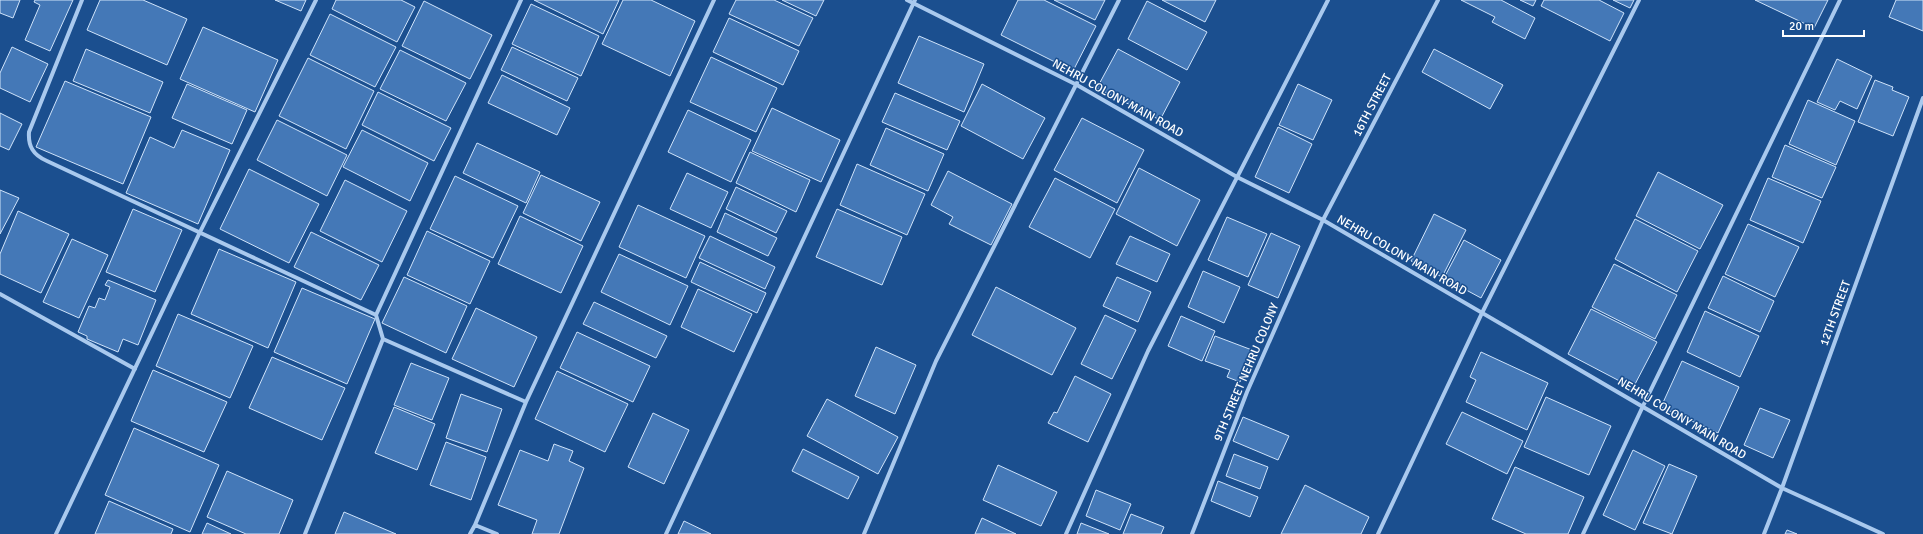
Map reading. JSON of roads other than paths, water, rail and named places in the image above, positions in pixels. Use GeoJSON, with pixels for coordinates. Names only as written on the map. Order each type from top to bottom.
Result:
{"type":"FeatureCollection","features":[{"type":"Feature","properties":{"kind":"street"},"geometry":{"type":"LineString","coordinates":[[82,0],[28,132],[28,142],[34,152],[42,159],[376,314]]}},
{"type":"Feature","properties":{"kind":"street"},"geometry":{"type":"LineString","coordinates":[[56,534],[200,232],[316,0]]}},
{"type":"Feature","properties":{"kind":"street"},"geometry":{"type":"LineString","coordinates":[[305,534],[383,339],[376,314],[521,0]]}},
{"type":"Feature","properties":{"kind":"street"},"geometry":{"type":"LineString","coordinates":[[470,534],[526,402],[714,0]]}},
{"type":"Feature","properties":{"kind":"street","name":"NEHRU COLONY MAIN ROAD"},"geometry":{"type":"LineString","coordinates":[[907,0],[914,2],[1076,85],[1237,177],[1323,220],[1782,488],[1883,534]]}},
{"type":"Feature","properties":{"kind":"street"},"geometry":{"type":"LineString","coordinates":[[864,534],[936,361],[1119,0]]}},
{"type":"Feature","properties":{"kind":"street"},"geometry":{"type":"LineString","coordinates":[[1066,534],[1148,351],[1328,0]]}},
{"type":"Feature","properties":{"kind":"street","name":"16TH STREET"},"geometry":{"type":"LineString","coordinates":[[1323,220],[1438,0]]}},
{"type":"Feature","properties":{"kind":"street"},"geometry":{"type":"LineString","coordinates":[[1378,534],[1482,313],[1639,0]]}},
{"type":"Feature","properties":{"kind":"street"},"geometry":{"type":"LineString","coordinates":[[1583,534],[1643,406],[1840,0]]}},
{"type":"Feature","properties":{"kind":"street"},"geometry":{"type":"LineString","coordinates":[[666,534],[914,2]]}},
{"type":"Feature","properties":{"kind":"street","name":"12TH STREET"},"geometry":{"type":"LineString","coordinates":[[1764,534],[1923,98]]}},
{"type":"Feature","properties":{"kind":"street","name":"9TH STREET NEHRU COLONY"},"geometry":{"type":"LineString","coordinates":[[1192,534],[1247,392],[1323,220]]}},
{"type":"Feature","properties":{"kind":"street"},"geometry":{"type":"LineString","coordinates":[[0,294],[135,369]]}},
{"type":"Feature","properties":{"kind":"street"},"geometry":{"type":"LineString","coordinates":[[383,339],[526,402]]}},
{"type":"Feature","properties":{"kind":"street"},"geometry":{"type":"LineString","coordinates":[[475,524],[497,534]]}}]}
